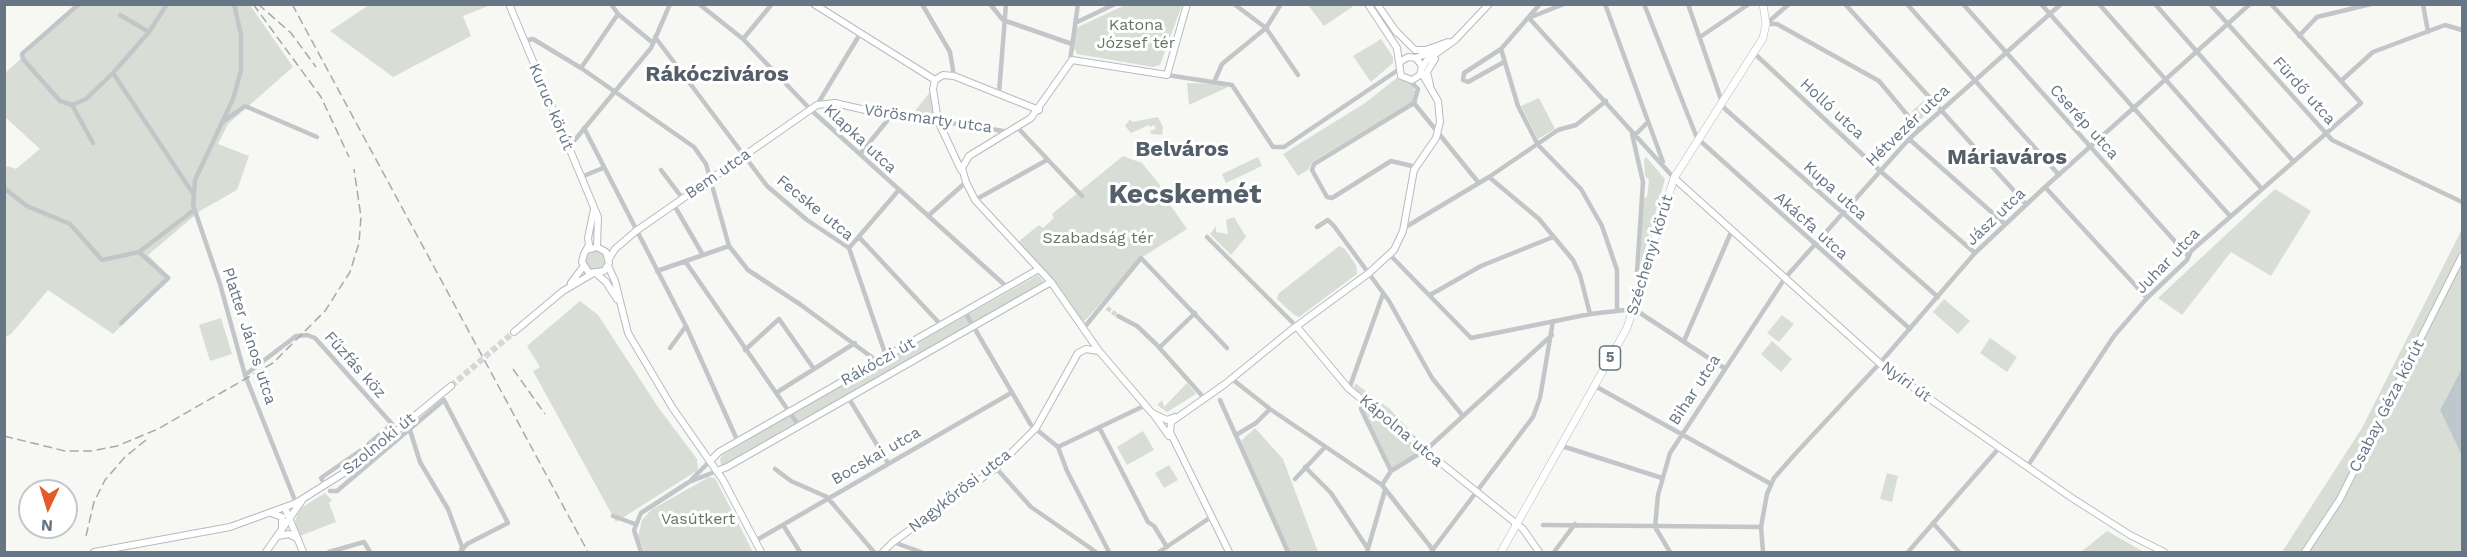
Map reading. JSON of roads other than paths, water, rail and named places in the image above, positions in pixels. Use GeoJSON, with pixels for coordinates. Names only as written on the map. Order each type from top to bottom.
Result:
{"type":"FeatureCollection","features":[{"type":"Feature","properties":{"kind":"main road"},"geometry":{"type":"LineString","coordinates":[[1762,4],[1766,24]]}},
{"type":"Feature","properties":{"kind":"main road","name":"Széchenyi körút"},"geometry":{"type":"LineString","coordinates":[[1501,552],[1595,386],[1634,309],[1674,178],[1697,138],[1763,38],[1766,24]]}},
{"type":"Feature","properties":{"kind":"street"},"geometry":{"type":"LineString","coordinates":[[79,4],[22,54],[23,59],[60,101],[72,105],[86,99],[113,73],[149,32],[167,4]]}},
{"type":"Feature","properties":{"kind":"street"},"geometry":{"type":"LineString","coordinates":[[5,189],[27,206],[70,224],[102,260],[139,252],[194,210],[192,192],[197,173],[222,123],[236,88],[242,62],[241,35],[234,4]]}},
{"type":"Feature","properties":{"kind":"street","name":"Kuruc körút"},"geometry":{"type":"LineString","coordinates":[[509,4],[599,221],[597,247]]}},
{"type":"Feature","properties":{"kind":"street"},"geometry":{"type":"LineString","coordinates":[[611,4],[618,14],[653,43]]}},
{"type":"Feature","properties":{"kind":"street"},"geometry":{"type":"LineString","coordinates":[[568,147],[653,43],[670,4]]}},
{"type":"Feature","properties":{"kind":"street","name":"Klapka utca"},"geometry":{"type":"LineString","coordinates":[[699,4],[743,39],[810,109],[898,191],[1008,288]]}},
{"type":"Feature","properties":{"kind":"street"},"geometry":{"type":"LineString","coordinates":[[743,39],[772,4]]}},
{"type":"Feature","properties":{"kind":"street"},"geometry":{"type":"LineString","coordinates":[[814,4],[935,80]]}},
{"type":"Feature","properties":{"kind":"street"},"geometry":{"type":"LineString","coordinates":[[922,4],[950,52],[954,76]]}},
{"type":"Feature","properties":{"kind":"street"},"geometry":{"type":"LineString","coordinates":[[990,4],[1003,20],[1072,44]]}},
{"type":"Feature","properties":{"kind":"street"},"geometry":{"type":"LineString","coordinates":[[999,93],[1006,4]]}},
{"type":"Feature","properties":{"kind":"street"},"geometry":{"type":"LineString","coordinates":[[963,172],[967,157],[1018,128],[1038,110],[1070,62],[1078,4]]}},
{"type":"Feature","properties":{"kind":"street"},"geometry":{"type":"LineString","coordinates":[[1075,23],[1114,4]]}},
{"type":"Feature","properties":{"kind":"street"},"geometry":{"type":"LineString","coordinates":[[1167,75],[1187,4]]}},
{"type":"Feature","properties":{"kind":"street"},"geometry":{"type":"LineString","coordinates":[[1234,4],[1266,28],[1298,75]]}},
{"type":"Feature","properties":{"kind":"street"},"geometry":{"type":"LineString","coordinates":[[1215,80],[1222,64],[1266,28],[1281,4]]}},
{"type":"Feature","properties":{"kind":"street"},"geometry":{"type":"LineString","coordinates":[[1070,62],[1076,60],[1091,62],[1167,75],[1215,80],[1232,85],[1273,147],[1284,147],[1398,70],[1400,62],[1394,42],[1368,4]]}},
{"type":"Feature","properties":{"kind":"street"},"geometry":{"type":"LineString","coordinates":[[1377,4],[1414,57],[1433,93]]}},
{"type":"Feature","properties":{"kind":"street"},"geometry":{"type":"LineString","coordinates":[[1155,415],[1167,420],[1175,417],[1225,384],[1390,255],[1404,228],[1416,166],[1438,133],[1440,109],[1427,78],[1428,68],[1489,4]]}},
{"type":"Feature","properties":{"kind":"street"},"geometry":{"type":"LineString","coordinates":[[1504,62],[1468,82],[1463,80],[1464,74],[1501,49],[1540,4]]}},
{"type":"Feature","properties":{"kind":"street"},"geometry":{"type":"LineString","coordinates":[[1529,18],[1564,4]]}},
{"type":"Feature","properties":{"kind":"street"},"geometry":{"type":"LineString","coordinates":[[1605,4],[1664,164]]}},
{"type":"Feature","properties":{"kind":"street"},"geometry":{"type":"LineString","coordinates":[[1644,4],[1697,138]]}},
{"type":"Feature","properties":{"kind":"street","name":"Kupa utca"},"geometry":{"type":"LineString","coordinates":[[1688,4],[1724,108],[1938,297]]}},
{"type":"Feature","properties":{"kind":"street"},"geometry":{"type":"LineString","coordinates":[[1700,37],[1749,4]]}},
{"type":"Feature","properties":{"kind":"street"},"geometry":{"type":"LineString","coordinates":[[1766,24],[1789,4]]}},
{"type":"Feature","properties":{"kind":"street"},"geometry":{"type":"LineString","coordinates":[[1845,4],[2026,204]]}},
{"type":"Feature","properties":{"kind":"street"},"geometry":{"type":"LineString","coordinates":[[1907,4],[2059,175]]}},
{"type":"Feature","properties":{"kind":"street","name":"Cserép utca"},"geometry":{"type":"LineString","coordinates":[[1963,4],[2188,256]]}},
{"type":"Feature","properties":{"kind":"street"},"geometry":{"type":"LineString","coordinates":[[2041,4],[2230,216]]}},
{"type":"Feature","properties":{"kind":"street","name":"Hétvezér utca"},"geometry":{"type":"LineString","coordinates":[[1785,278],[1909,138],[2061,4]]}},
{"type":"Feature","properties":{"kind":"street"},"geometry":{"type":"LineString","coordinates":[[2099,4],[2262,189]]}},
{"type":"Feature","properties":{"kind":"street"},"geometry":{"type":"LineString","coordinates":[[2155,4],[2293,161]]}},
{"type":"Feature","properties":{"kind":"street","name":"Fürdő utca"},"geometry":{"type":"LineString","coordinates":[[2210,4],[2327,135],[2463,202]]}},
{"type":"Feature","properties":{"kind":"street","name":"Jász utca"},"geometry":{"type":"LineString","coordinates":[[1771,484],[1796,453],[1880,363],[1975,254],[2026,204],[2250,4]]}},
{"type":"Feature","properties":{"kind":"street"},"geometry":{"type":"LineString","coordinates":[[2271,4],[2341,81],[2373,52],[2445,25],[2463,30]]}},
{"type":"Feature","properties":{"kind":"street"},"geometry":{"type":"LineString","coordinates":[[2299,36],[2317,17],[2371,4]]}},
{"type":"Feature","properties":{"kind":"street"},"geometry":{"type":"LineString","coordinates":[[2423,4],[2428,32]]}},
{"type":"Feature","properties":{"kind":"street"},"geometry":{"type":"LineString","coordinates":[[580,68],[618,14]]}},
{"type":"Feature","properties":{"kind":"street"},"geometry":{"type":"LineString","coordinates":[[120,15],[149,32]]}},
{"type":"Feature","properties":{"kind":"street"},"geometry":{"type":"LineString","coordinates":[[1529,18],[1664,164],[1674,178]]}},
{"type":"Feature","properties":{"kind":"street"},"geometry":{"type":"LineString","coordinates":[[1766,24],[1777,24],[1879,81],[1919,129]]}},
{"type":"Feature","properties":{"kind":"street"},"geometry":{"type":"LineString","coordinates":[[1396,31],[1406,44],[1418,51],[1455,40]]}},
{"type":"Feature","properties":{"kind":"street"},"geometry":{"type":"LineString","coordinates":[[818,105],[860,34]]}},
{"type":"Feature","properties":{"kind":"street","name":"Fecske utca"},"geometry":{"type":"LineString","coordinates":[[656,37],[742,157],[785,203],[849,248],[886,356]]}},
{"type":"Feature","properties":{"kind":"street"},"geometry":{"type":"LineString","coordinates":[[524,41],[533,39],[580,68],[694,147],[705,164],[729,246],[748,270],[762,282],[801,305],[855,343],[877,362]]}},
{"type":"Feature","properties":{"kind":"street"},"geometry":{"type":"LineString","coordinates":[[1400,62],[1455,40]]}},
{"type":"Feature","properties":{"kind":"street"},"geometry":{"type":"LineString","coordinates":[[1409,80],[1415,79],[1427,60],[1455,40]]}},
{"type":"Feature","properties":{"kind":"street"},"geometry":{"type":"LineString","coordinates":[[1501,49],[1518,106],[1538,145],[1581,189],[1602,226],[1617,270],[1617,309]]}},
{"type":"Feature","properties":{"kind":"street","name":"Holló utca"},"geometry":{"type":"LineString","coordinates":[[1754,53],[1879,170],[1975,254]]}},
{"type":"Feature","properties":{"kind":"street"},"geometry":{"type":"LineString","coordinates":[[1398,70],[1403,78],[1418,88],[1414,104],[1314,164],[1313,177],[1331,198],[1391,161],[1416,166]]}},
{"type":"Feature","properties":{"kind":"street"},"geometry":{"type":"LineString","coordinates":[[113,73],[192,192]]}},
{"type":"Feature","properties":{"kind":"street"},"geometry":{"type":"LineString","coordinates":[[1038,110],[954,76],[943,75],[935,80],[933,89],[938,121],[975,200],[1051,282],[1083,330],[1155,415],[1178,449]]}},
{"type":"Feature","properties":{"kind":"street","name":"Juhar utca"},"geometry":{"type":"LineString","coordinates":[[2026,466],[2114,336],[2147,298],[2230,216],[2361,104],[2341,81]]}},
{"type":"Feature","properties":{"kind":"street"},"geometry":{"type":"LineString","coordinates":[[1404,228],[1489,177],[1558,130],[1576,124],[1606,101]]}},
{"type":"Feature","properties":{"kind":"street","name":"Vörösmarty utca"},"geometry":{"type":"LineString","coordinates":[[810,109],[818,105],[835,103],[891,117],[938,121],[1011,132]]}},
{"type":"Feature","properties":{"kind":"street"},"geometry":{"type":"LineString","coordinates":[[1414,104],[1478,182]]}},
{"type":"Feature","properties":{"kind":"street"},"geometry":{"type":"LineString","coordinates":[[72,105],[93,143]]}},
{"type":"Feature","properties":{"kind":"street"},"geometry":{"type":"LineString","coordinates":[[222,123],[245,106],[317,137]]}},
{"type":"Feature","properties":{"kind":"street","name":"Bem utca"},"geometry":{"type":"LineString","coordinates":[[606,252],[810,109]]}},
{"type":"Feature","properties":{"kind":"street"},"geometry":{"type":"LineString","coordinates":[[860,154],[891,117]]}},
{"type":"Feature","properties":{"kind":"street"},"geometry":{"type":"LineString","coordinates":[[1635,135],[1648,122]]}},
{"type":"Feature","properties":{"kind":"street"},"geometry":{"type":"LineString","coordinates":[[584,128],[686,326],[738,442]]}},
{"type":"Feature","properties":{"kind":"street"},"geometry":{"type":"LineString","coordinates":[[1018,128],[1082,196]]}},
{"type":"Feature","properties":{"kind":"street"},"geometry":{"type":"LineString","coordinates":[[1630,128],[1640,159],[1643,182],[1637,272],[1644,279]]}},
{"type":"Feature","properties":{"kind":"street","name":"Akácfa utca"},"geometry":{"type":"LineString","coordinates":[[1697,138],[1813,245],[1910,329]]}},
{"type":"Feature","properties":{"kind":"street"},"geometry":{"type":"LineString","coordinates":[[1909,138],[2006,224]]}},
{"type":"Feature","properties":{"kind":"street"},"geometry":{"type":"LineString","coordinates":[[1640,159],[1653,152]]}},
{"type":"Feature","properties":{"kind":"street"},"geometry":{"type":"LineString","coordinates":[[975,200],[1047,160]]}},
{"type":"Feature","properties":{"kind":"street"},"geometry":{"type":"LineString","coordinates":[[581,177],[603,168]]}},
{"type":"Feature","properties":{"kind":"street"},"geometry":{"type":"LineString","coordinates":[[661,170],[682,200]]}},
{"type":"Feature","properties":{"kind":"street"},"geometry":{"type":"LineString","coordinates":[[1489,177],[1539,219],[1576,265],[1590,314]]}},
{"type":"Feature","properties":{"kind":"street","name":"Nyíri út"},"geometry":{"type":"LineString","coordinates":[[1674,178],[1880,363],[1998,448],[2130,535],[2164,552]]}},
{"type":"Feature","properties":{"kind":"street"},"geometry":{"type":"LineString","coordinates":[[928,216],[966,182]]}},
{"type":"Feature","properties":{"kind":"street"},"geometry":{"type":"LineString","coordinates":[[2045,187],[2147,298]]}},
{"type":"Feature","properties":{"kind":"street"},"geometry":{"type":"LineString","coordinates":[[849,248],[898,191]]}},
{"type":"Feature","properties":{"kind":"street"},"geometry":{"type":"LineString","coordinates":[[674,205],[703,255]]}},
{"type":"Feature","properties":{"kind":"street"},"geometry":{"type":"LineString","coordinates":[[594,208],[587,250],[582,258],[584,267],[606,282],[619,302]]}},
{"type":"Feature","properties":{"kind":"street","name":"Platter János utca"},"geometry":{"type":"LineString","coordinates":[[194,210],[220,284],[245,375],[296,503]]}},
{"type":"Feature","properties":{"kind":"street"},"geometry":{"type":"LineString","coordinates":[[1317,228],[1325,220],[1330,222],[1383,294],[1432,378],[1463,416]]}},
{"type":"Feature","properties":{"kind":"street"},"geometry":{"type":"LineString","coordinates":[[1684,341],[1732,230]]}},
{"type":"Feature","properties":{"kind":"street"},"geometry":{"type":"LineString","coordinates":[[859,237],[942,326]]}},
{"type":"Feature","properties":{"kind":"street"},"geometry":{"type":"LineString","coordinates":[[1207,237],[1297,327]]}},
{"type":"Feature","properties":{"kind":"street"},"geometry":{"type":"LineString","coordinates":[[1430,295],[1481,266],[1553,237]]}},
{"type":"Feature","properties":{"kind":"street","name":"Bem utca"},"geometry":{"type":"LineString","coordinates":[[608,262],[626,239]]}},
{"type":"Feature","properties":{"kind":"street"},"geometry":{"type":"LineString","coordinates":[[657,271],[729,246]]}},
{"type":"Feature","properties":{"kind":"street"},"geometry":{"type":"LineString","coordinates":[[587,250],[597,247],[606,252],[628,333],[672,407],[717,471],[761,552]]}},
{"type":"Feature","properties":{"kind":"street"},"geometry":{"type":"LineString","coordinates":[[121,323],[168,278],[139,252]]}},
{"type":"Feature","properties":{"kind":"street"},"geometry":{"type":"LineString","coordinates":[[1390,255],[1471,338],[1617,309],[1634,309],[1724,368]]}},
{"type":"Feature","properties":{"kind":"street","name":"Csabay Géza körút"},"geometry":{"type":"LineString","coordinates":[[2305,552],[2340,499],[2463,256]]}},
{"type":"Feature","properties":{"kind":"street"},"geometry":{"type":"LineString","coordinates":[[1083,330],[1141,258],[1227,348]]}},
{"type":"Feature","properties":{"kind":"street"},"geometry":{"type":"LineString","coordinates":[[685,261],[799,426]]}},
{"type":"Feature","properties":{"kind":"street"},"geometry":{"type":"LineString","coordinates":[[563,291],[595,274],[608,262]]}},
{"type":"Feature","properties":{"kind":"street"},"geometry":{"type":"LineString","coordinates":[[514,332],[563,291],[584,267]]}},
{"type":"Feature","properties":{"kind":"street","name":"Rákóczi út"},"geometry":{"type":"LineString","coordinates":[[710,460],[790,411],[1040,269]]}},
{"type":"Feature","properties":{"kind":"street","name":"Bihar utca"},"geometry":{"type":"LineString","coordinates":[[1655,527],[1658,495],[1670,453],[1680,434],[1785,278]]}},
{"type":"Feature","properties":{"kind":"street","name":"Rákóczi út"},"geometry":{"type":"LineString","coordinates":[[717,471],[728,467],[1051,282]]}},
{"type":"Feature","properties":{"kind":"street"},"geometry":{"type":"LineString","coordinates":[[1349,389],[1383,294]]}},
{"type":"Feature","properties":{"kind":"street"},"geometry":{"type":"LineString","coordinates":[[965,312],[1031,425],[1058,447],[1067,471],[1109,552]]}},
{"type":"Feature","properties":{"kind":"street"},"geometry":{"type":"LineString","coordinates":[[1160,347],[1195,313]]}},
{"type":"Feature","properties":{"kind":"street"},"geometry":{"type":"LineString","coordinates":[[1118,316],[1137,326],[1160,347],[1204,398]]}},
{"type":"Feature","properties":{"kind":"street"},"geometry":{"type":"LineString","coordinates":[[745,350],[779,319],[814,369]]}},
{"type":"Feature","properties":{"kind":"street"},"geometry":{"type":"LineString","coordinates":[[1232,379],[1270,409],[1384,488],[1432,551],[1533,417],[1540,398],[1553,321]]}},
{"type":"Feature","properties":{"kind":"street"},"geometry":{"type":"LineString","coordinates":[[670,348],[686,326]]}},
{"type":"Feature","properties":{"kind":"street","name":"Kápolna utca"},"geometry":{"type":"LineString","coordinates":[[1297,327],[1349,389],[1517,524],[1539,552]]}},
{"type":"Feature","properties":{"kind":"street","name":"Fűzfás köz"},"geometry":{"type":"LineString","coordinates":[[245,375],[296,336],[307,335],[315,338],[392,424],[364,448],[321,478],[325,485]]}},
{"type":"Feature","properties":{"kind":"street"},"geometry":{"type":"LineString","coordinates":[[1368,550],[1390,471],[1424,451],[1552,335]]}},
{"type":"Feature","properties":{"kind":"street"},"geometry":{"type":"LineString","coordinates":[[776,393],[855,343]]}},
{"type":"Feature","properties":{"kind":"street","name":"Nagykőrösi utca"},"geometry":{"type":"LineString","coordinates":[[883,552],[893,542],[996,468],[1036,428],[1078,353],[1086,349],[1099,351]]}},
{"type":"Feature","properties":{"kind":"street","name":"Szolnoki út"},"geometry":{"type":"LineString","coordinates":[[94,552],[223,528],[296,503],[332,481],[450,386]]}},
{"type":"Feature","properties":{"kind":"street"},"geometry":{"type":"LineString","coordinates":[[1595,386],[1771,484],[1764,504],[1761,527],[1763,552]]}},
{"type":"Feature","properties":{"kind":"street","name":"Bocskai utca"},"geometry":{"type":"LineString","coordinates":[[755,541],[827,497],[1011,393]]}},
{"type":"Feature","properties":{"kind":"street"},"geometry":{"type":"LineString","coordinates":[[848,397],[888,463]]}},
{"type":"Feature","properties":{"kind":"street"},"geometry":{"type":"LineString","coordinates":[[330,491],[337,491],[444,400],[508,523],[467,544],[460,552]]}},
{"type":"Feature","properties":{"kind":"street"},"geometry":{"type":"LineString","coordinates":[[1220,400],[1288,552]]}},
{"type":"Feature","properties":{"kind":"street"},"geometry":{"type":"LineString","coordinates":[[1364,400],[1361,409],[1390,471]]}},
{"type":"Feature","properties":{"kind":"street"},"geometry":{"type":"LineString","coordinates":[[1058,447],[1146,405]]}},
{"type":"Feature","properties":{"kind":"street"},"geometry":{"type":"LineString","coordinates":[[1236,435],[1256,423],[1270,409]]}},
{"type":"Feature","properties":{"kind":"street"},"geometry":{"type":"LineString","coordinates":[[1175,417],[1170,430],[1229,552]]}},
{"type":"Feature","properties":{"kind":"street"},"geometry":{"type":"LineString","coordinates":[[410,427],[420,462],[448,509],[462,547],[460,552]]}},
{"type":"Feature","properties":{"kind":"street"},"geometry":{"type":"LineString","coordinates":[[1100,427],[1148,522],[1167,547]]}},
{"type":"Feature","properties":{"kind":"street"},"geometry":{"type":"LineString","coordinates":[[1562,446],[1662,478]]}},
{"type":"Feature","properties":{"kind":"street"},"geometry":{"type":"LineString","coordinates":[[1295,479],[1324,447]]}},
{"type":"Feature","properties":{"kind":"street"},"geometry":{"type":"LineString","coordinates":[[1908,552],[1998,448]]}},
{"type":"Feature","properties":{"kind":"street"},"geometry":{"type":"LineString","coordinates":[[689,482],[710,460]]}},
{"type":"Feature","properties":{"kind":"street"},"geometry":{"type":"LineString","coordinates":[[996,468],[1031,507],[1096,552]]}},
{"type":"Feature","properties":{"kind":"street"},"geometry":{"type":"LineString","coordinates":[[1305,468],[1331,494],[1368,550]]}},
{"type":"Feature","properties":{"kind":"street"},"geometry":{"type":"LineString","coordinates":[[775,469],[791,482],[827,497],[874,552]]}},
{"type":"Feature","properties":{"kind":"street"},"geometry":{"type":"LineString","coordinates":[[641,552],[637,545],[635,525],[641,513],[689,482],[717,471]]}},
{"type":"Feature","properties":{"kind":"street"},"geometry":{"type":"LineString","coordinates":[[332,481],[335,486],[342,486]]}},
{"type":"Feature","properties":{"kind":"street","name":"Szolnoki út"},"geometry":{"type":"LineString","coordinates":[[282,528],[303,499]]}},
{"type":"Feature","properties":{"kind":"street"},"geometry":{"type":"LineString","coordinates":[[285,508],[303,552]]}},
{"type":"Feature","properties":{"kind":"street"},"geometry":{"type":"LineString","coordinates":[[270,513],[290,520]]}},
{"type":"Feature","properties":{"kind":"street"},"geometry":{"type":"LineString","coordinates":[[613,516],[635,525]]}},
{"type":"Feature","properties":{"kind":"street"},"geometry":{"type":"LineString","coordinates":[[266,552],[282,528],[282,517]]}},
{"type":"Feature","properties":{"kind":"street"},"geometry":{"type":"LineString","coordinates":[[1160,552],[1211,517]]}},
{"type":"Feature","properties":{"kind":"street"},"geometry":{"type":"LineString","coordinates":[[1933,523],[1959,552]]}},
{"type":"Feature","properties":{"kind":"street"},"geometry":{"type":"LineString","coordinates":[[1554,552],[1575,524]]}},
{"type":"Feature","properties":{"kind":"street"},"geometry":{"type":"LineString","coordinates":[[783,525],[800,552]]}},
{"type":"Feature","properties":{"kind":"street"},"geometry":{"type":"LineString","coordinates":[[1543,525],[1761,527]]}},
{"type":"Feature","properties":{"kind":"street"},"geometry":{"type":"LineString","coordinates":[[1655,527],[1670,552]]}},
{"type":"Feature","properties":{"kind":"street"},"geometry":{"type":"LineString","coordinates":[[277,537],[289,534],[298,539]]}},
{"type":"Feature","properties":{"kind":"street"},"geometry":{"type":"LineString","coordinates":[[329,552],[364,542],[370,552]]}},
{"type":"Feature","properties":{"kind":"street"},"geometry":{"type":"LineString","coordinates":[[893,542],[921,552]]}},
{"type":"Feature","properties":{"kind":"street"},"geometry":{"type":"LineString","coordinates":[[1661,552],[1666,547]]}},
{"type":"Feature","properties":{"kind":"tunnel"},"geometry":{"type":"LineString","coordinates":[[1107,308],[1118,316]]}},
{"type":"Feature","properties":{"kind":"tunnel"},"geometry":{"type":"LineString","coordinates":[[451,386],[514,332]]}},
{"type":"Feature","properties":{"kind":"railway"},"geometry":{"type":"LineString","coordinates":[[253,4],[321,97],[349,157]]}},
{"type":"Feature","properties":{"kind":"railway"},"geometry":{"type":"LineString","coordinates":[[258,4],[291,33],[316,67]]}},
{"type":"Feature","properties":{"kind":"railway"},"geometry":{"type":"LineString","coordinates":[[292,4],[588,552]]}},
{"type":"Feature","properties":{"kind":"railway"},"geometry":{"type":"LineString","coordinates":[[4,436],[65,451],[92,451],[117,446],[158,429],[273,363],[325,311],[350,272],[359,243],[361,217],[354,169]]}},
{"type":"Feature","properties":{"kind":"railway"},"geometry":{"type":"LineString","coordinates":[[513,369],[545,414]]}},
{"type":"Feature","properties":{"kind":"railway"},"geometry":{"type":"LineString","coordinates":[[86,536],[94,502],[105,480],[125,457],[146,440]]}},
{"type":"Feature","properties":{"kind":"district","name":"Rákócziváros"},"geometry":{"type":"Point","coordinates":[717,75]}},
{"type":"Feature","properties":{"kind":"district","name":"Belváros"},"geometry":{"type":"Point","coordinates":[1182,150]}},
{"type":"Feature","properties":{"kind":"district","name":"Máriaváros"},"geometry":{"type":"Point","coordinates":[2007,158]}},
{"type":"Feature","properties":{"kind":"district","name":"Kecskemét"},"geometry":{"type":"Point","coordinates":[1185,195]}},
{"type":"Feature","properties":{"kind":"park label","name":"Katona József tér"},"geometry":{"type":"Point","coordinates":[1136,34]}},
{"type":"Feature","properties":{"kind":"park label","name":"Szabadság tér"},"geometry":{"type":"Point","coordinates":[1098,238]}},
{"type":"Feature","properties":{"kind":"park label","name":"Vasútkert"},"geometry":{"type":"Point","coordinates":[698,519]}}]}
